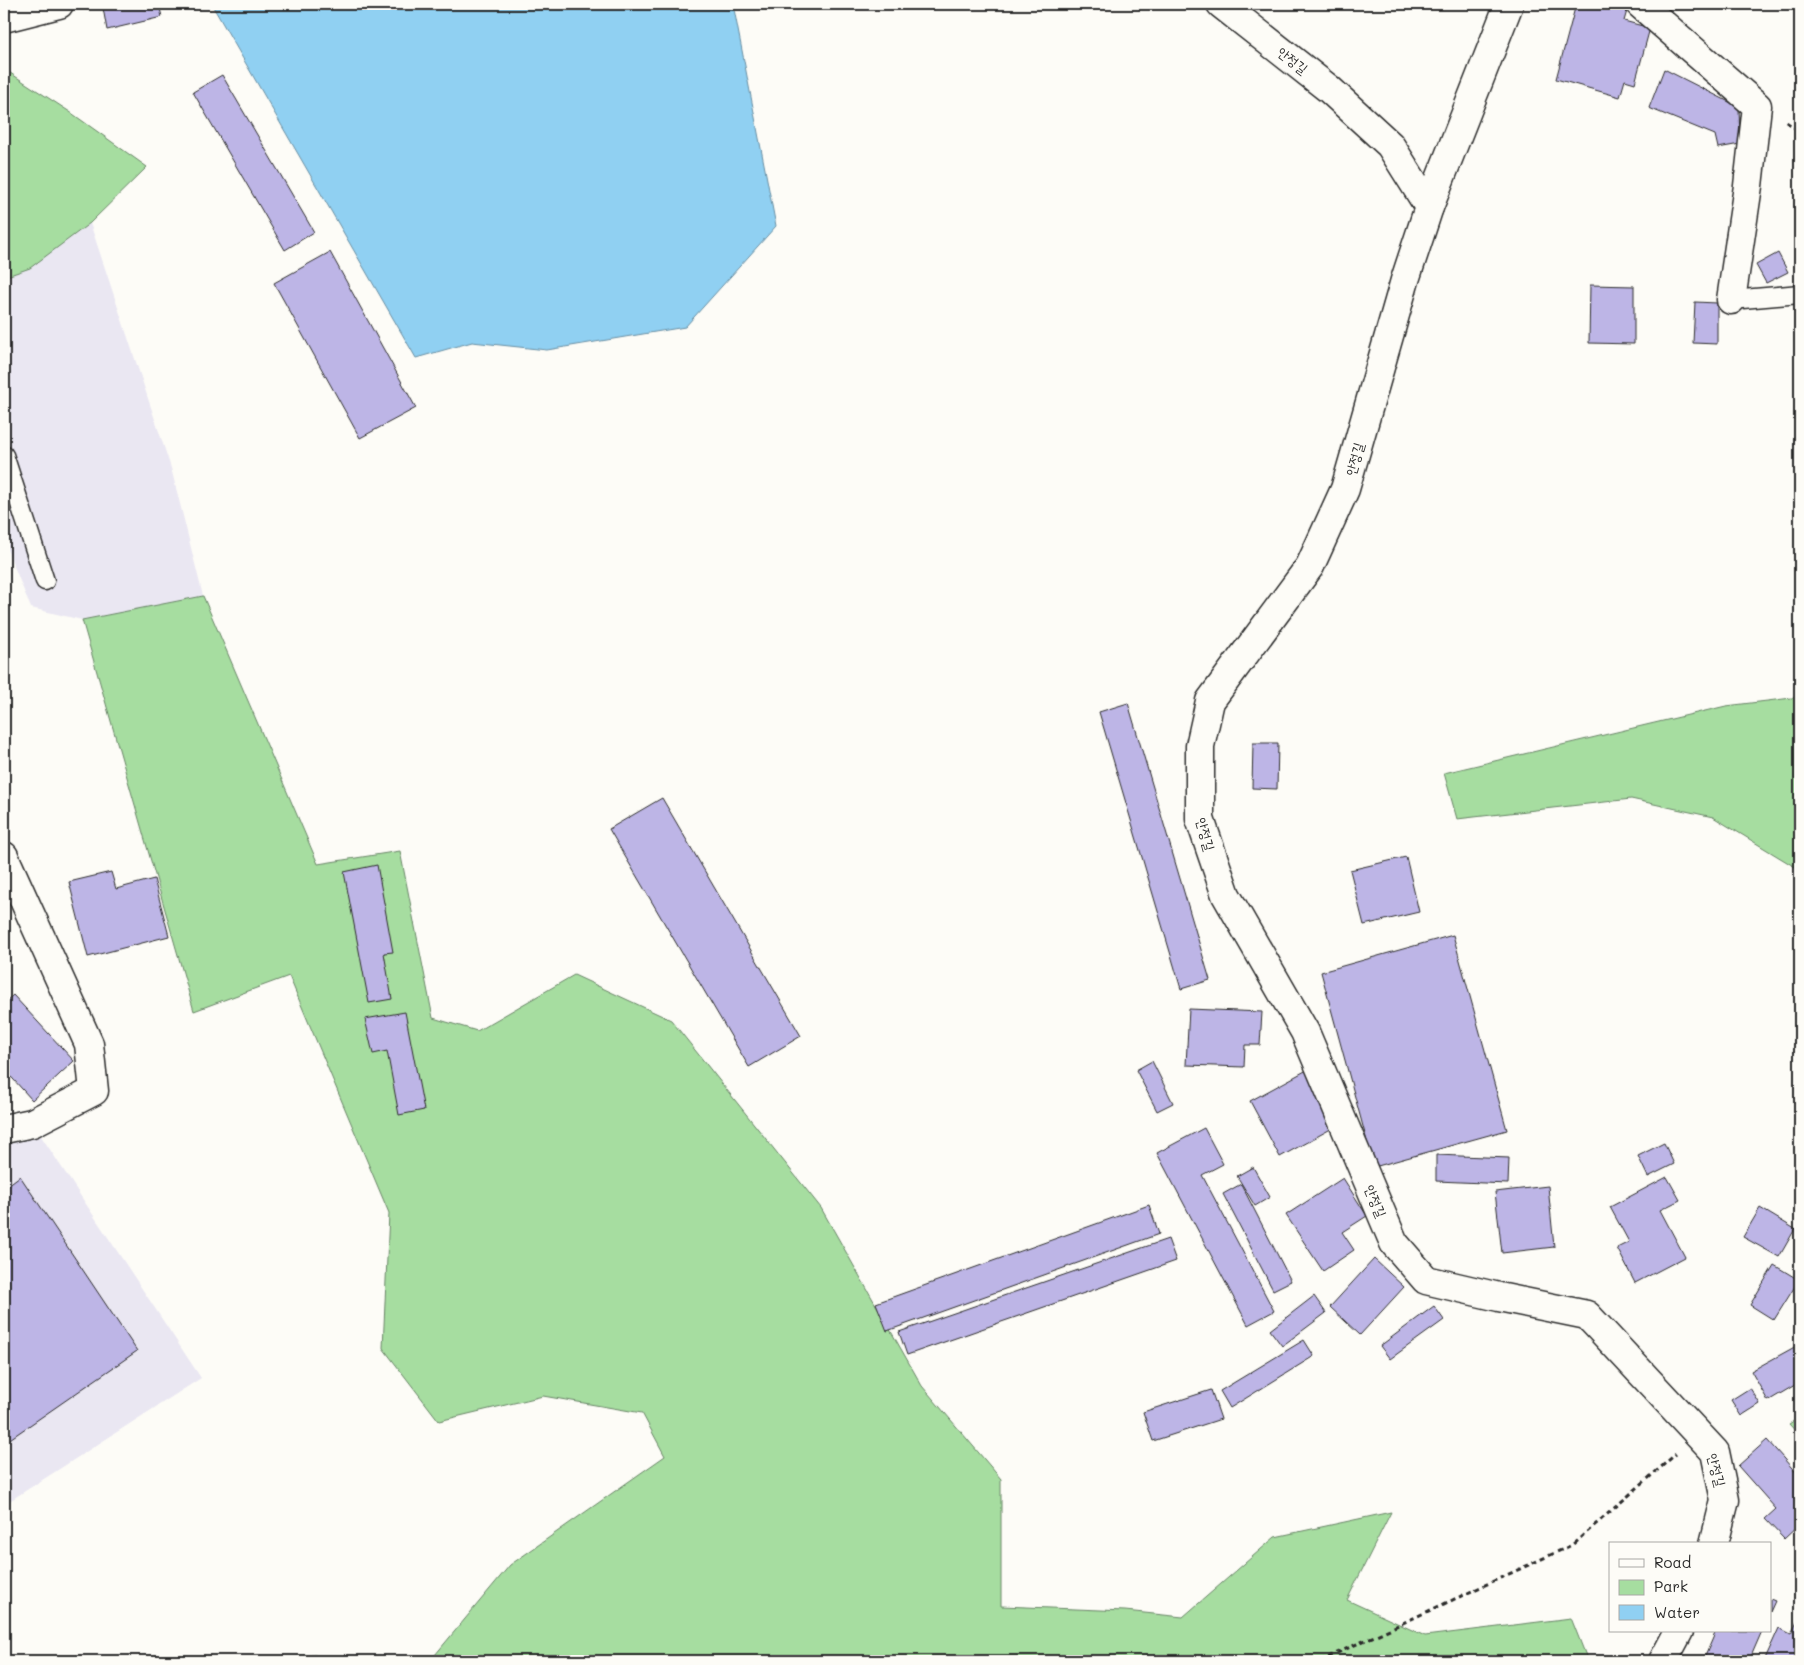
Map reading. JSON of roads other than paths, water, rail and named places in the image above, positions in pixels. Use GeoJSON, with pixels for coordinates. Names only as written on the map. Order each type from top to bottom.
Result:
{"type":"FeatureCollection","features":[{"type":"Feature","properties":{"kind":"street"},"geometry":{"type":"LineString","coordinates":[[4,18],[59,4]]}},
{"type":"Feature","properties":{"kind":"street","name":"안정길"},"geometry":{"type":"LineString","coordinates":[[1221,4],[1329,89],[1390,145],[1429,207],[1405,280],[1345,489],[1310,566],[1210,701],[1200,746],[1200,819],[1226,895],[1305,1032],[1394,1243],[1426,1280],[1587,1314],[1715,1452],[1725,1500],[1714,1542]]}},
{"type":"Feature","properties":{"kind":"street"},"geometry":{"type":"LineString","coordinates":[[1429,207],[1509,4]]}},
{"type":"Feature","properties":{"kind":"street"},"geometry":{"type":"LineString","coordinates":[[1640,4],[1757,106],[1748,186],[1731,300]]}},
{"type":"Feature","properties":{"kind":"street"},"geometry":{"type":"LineString","coordinates":[[4,856],[89,1044],[94,1091],[32,1123],[4,1129]]}},
{"type":"Feature","properties":{"kind":"street"},"geometry":{"type":"LineString","coordinates":[[1663,1661],[1678,1632]]}},
{"type":"Feature","properties":{"kind":"lane"},"geometry":{"type":"LineString","coordinates":[[1731,300],[1800,294]]}},
{"type":"Feature","properties":{"kind":"lane"},"geometry":{"type":"LineString","coordinates":[[4,455],[45,582]]}},
{"type":"Feature","properties":{"kind":"water"},"geometry":{"type":"Polygon","coordinates":[[[733,4],[776,226],[685,327],[547,350],[472,342],[416,358],[212,5],[733,4]]]}}]}
